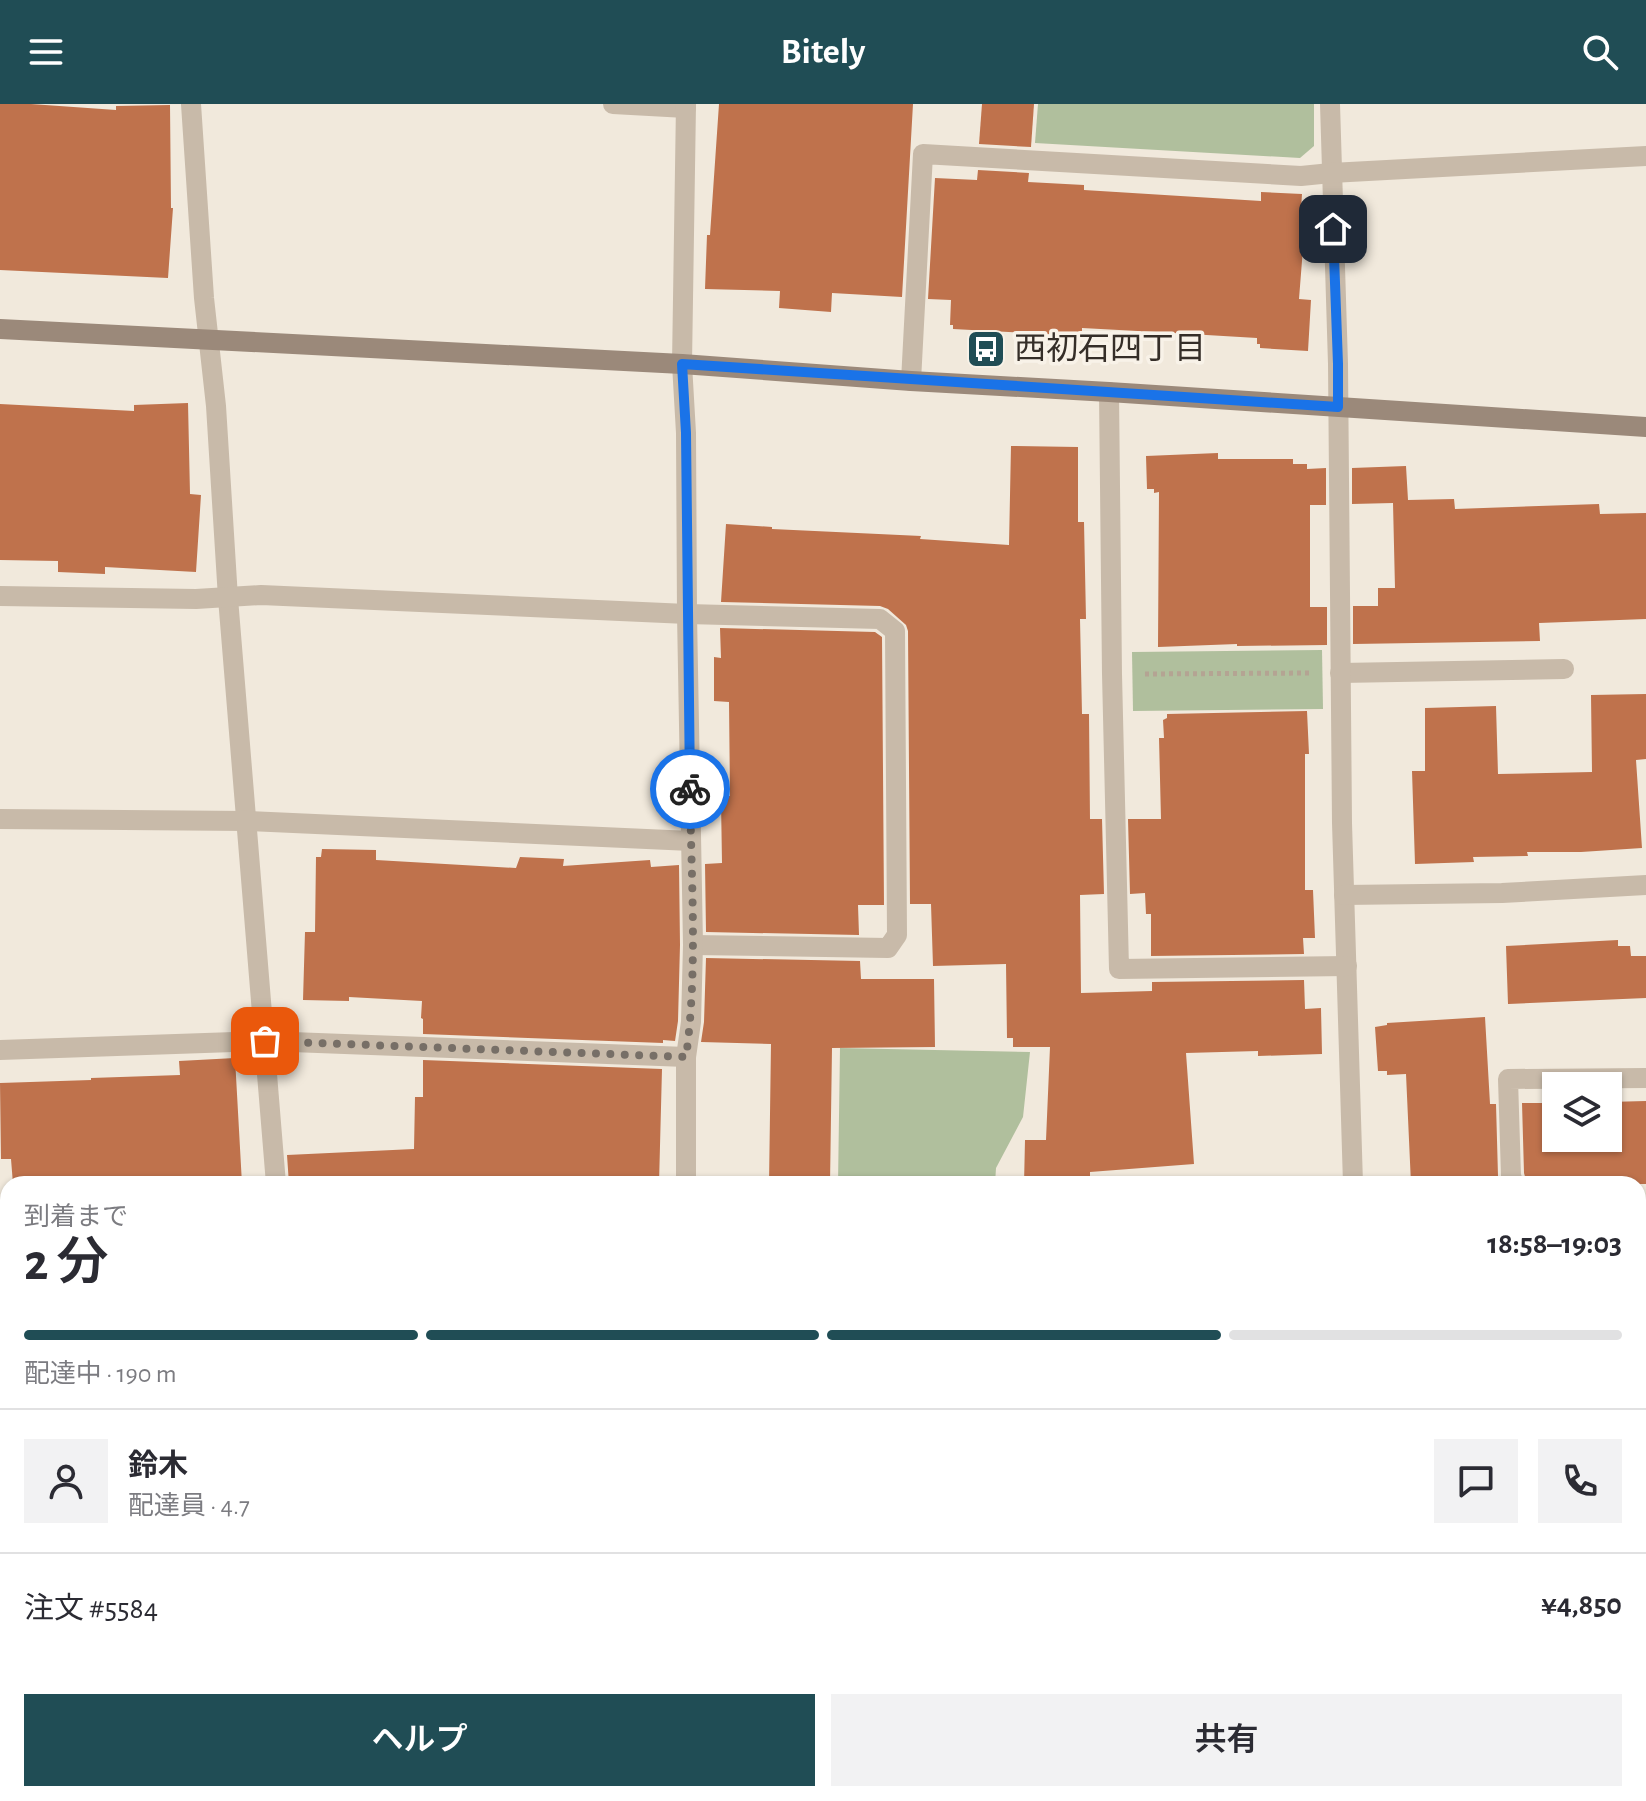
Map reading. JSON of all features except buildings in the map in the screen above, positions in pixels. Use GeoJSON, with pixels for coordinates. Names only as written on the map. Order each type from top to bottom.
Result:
{"type":"FeatureCollection","features":[{"type":"Feature","properties":{"kind":"street"},"geometry":{"type":"LineString","coordinates":[[191,104],[275,1176]]}},
{"type":"Feature","properties":{"kind":"street"},"geometry":{"type":"LineString","coordinates":[[613,104],[686,106],[682,364],[686,433],[693,945],[691,1022],[686,1057],[686,1176]]}},
{"type":"Feature","properties":{"kind":"street"},"geometry":{"type":"LineString","coordinates":[[1330,104],[1338,364],[1344,895],[1353,1176]]}},
{"type":"Feature","properties":{"kind":"street"},"geometry":{"type":"LineString","coordinates":[[911,381],[923,154],[1301,176],[1646,156]]}},
{"type":"Feature","properties":{"kind":"street"},"geometry":{"type":"LineString","coordinates":[[0,329],[682,364],[1646,427]]}},
{"type":"Feature","properties":{"kind":"street"},"geometry":{"type":"LineString","coordinates":[[1109,392],[1119,969],[1347,966]]}},
{"type":"Feature","properties":{"kind":"street"},"geometry":{"type":"LineString","coordinates":[[0,596],[196,599],[261,595],[687,614],[880,619],[895,631],[897,935],[888,948],[693,945]]}},
{"type":"Feature","properties":{"kind":"street"},"geometry":{"type":"LineString","coordinates":[[1340,673],[1564,669]]}},
{"type":"Feature","properties":{"kind":"street"},"geometry":{"type":"LineString","coordinates":[[0,819],[248,821],[691,841]]}},
{"type":"Feature","properties":{"kind":"street"},"geometry":{"type":"LineString","coordinates":[[1344,895],[1502,893],[1646,885]]}},
{"type":"Feature","properties":{"kind":"street"},"geometry":{"type":"LineString","coordinates":[[0,1050],[265,1041],[686,1057]]}},
{"type":"Feature","properties":{"kind":"street"},"geometry":{"type":"LineString","coordinates":[[1511,1176],[1508,1079],[1646,1078]]}},
{"type":"Feature","properties":{"kind":"path"},"geometry":{"type":"LineString","coordinates":[[1112,674],[1340,673]]}},
{"type":"Feature","properties":{"kind":"green space"},"geometry":{"type":"Polygon","coordinates":[[[1038,104],[1314,104],[1314,146],[1300,158],[1035,143],[1038,104]]]}},
{"type":"Feature","properties":{"kind":"green space"},"geometry":{"type":"Polygon","coordinates":[[[1322,650],[1323,709],[1133,711],[1132,652],[1322,650]]]}},
{"type":"Feature","properties":{"kind":"green space"},"geometry":{"type":"Polygon","coordinates":[[[840,1048],[1030,1052],[1023,1117],[996,1168],[996,1176],[838,1176],[840,1048]]]}},
{"type":"Feature","properties":{"kind":"way so far"},"geometry":{"type":"LineString","coordinates":[[265,1041],[686,1057],[691,1022],[693,945],[690,789]]}},
{"type":"Feature","properties":{"kind":"place","name":"西初石四丁目"},"geometry":{"type":"Point","coordinates":[986,349]}},
{"type":"Feature","properties":{"kind":"route"},"geometry":{"type":"LineString","coordinates":[[690,789],[686,433],[682,364],[1338,407],[1333,229]]}}]}
